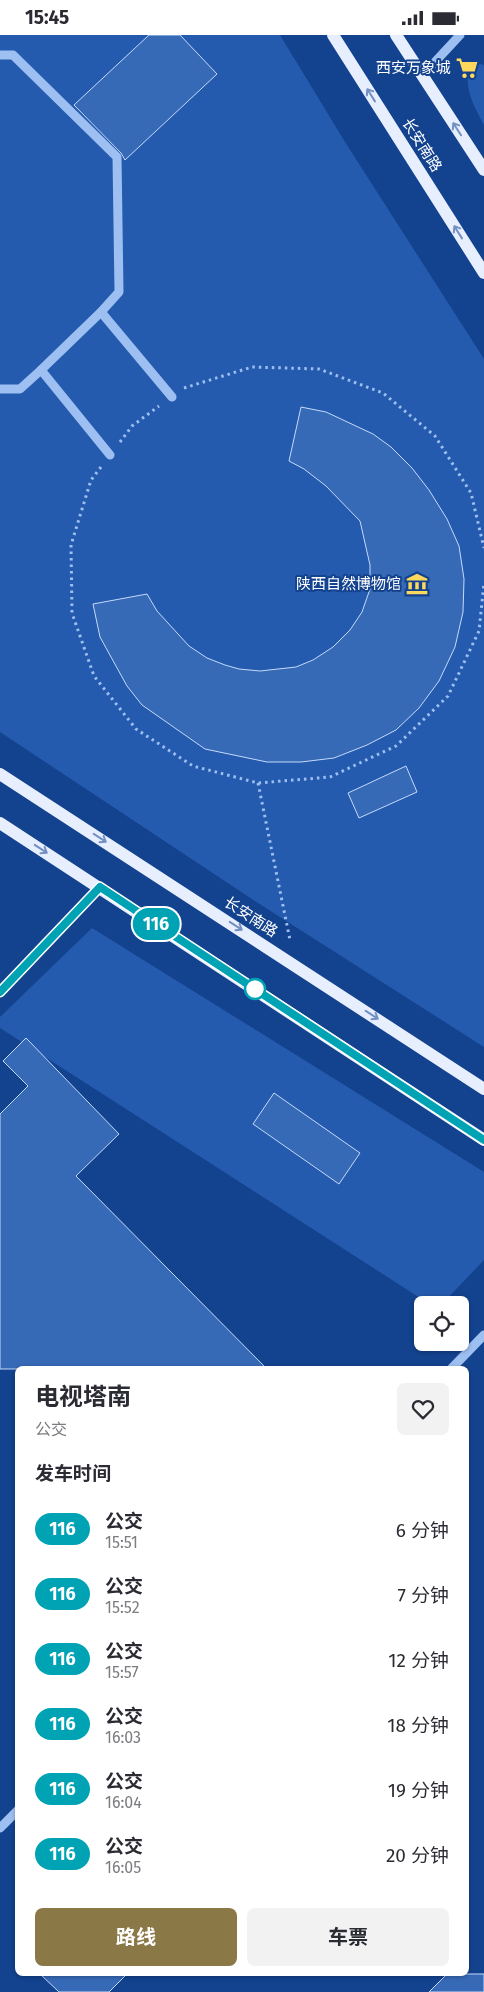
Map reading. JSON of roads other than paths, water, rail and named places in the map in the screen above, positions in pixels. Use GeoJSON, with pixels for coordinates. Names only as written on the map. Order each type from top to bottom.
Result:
{"type":"FeatureCollection","features":[{"type":"Feature","properties":{"kind":"main road","name":"长安南路"},"geometry":{"type":"LineString","coordinates":[[333,35],[484,273]]}},
{"type":"Feature","properties":{"kind":"main road"},"geometry":{"type":"LineString","coordinates":[[396,35],[484,170]]}},
{"type":"Feature","properties":{"kind":"main road","name":"长安南路"},"geometry":{"type":"LineString","coordinates":[[0,774],[484,1089]]}},
{"type":"Feature","properties":{"kind":"main road"},"geometry":{"type":"LineString","coordinates":[[0,823],[484,1140]]}},
{"type":"Feature","properties":{"kind":"street"},"geometry":{"type":"LineString","coordinates":[[422,76],[460,35]]}},
{"type":"Feature","properties":{"kind":"street"},"geometry":{"type":"LineString","coordinates":[[0,55],[13,55],[117,157],[119,292],[41,371],[20,389],[0,389]]}},
{"type":"Feature","properties":{"kind":"street"},"geometry":{"type":"LineString","coordinates":[[101,312],[172,397]]}},
{"type":"Feature","properties":{"kind":"street"},"geometry":{"type":"LineString","coordinates":[[41,371],[110,455]]}},
{"type":"Feature","properties":{"kind":"street"},"geometry":{"type":"LineString","coordinates":[[0,992],[100,887]]}},
{"type":"Feature","properties":{"kind":"street"},"geometry":{"type":"LineString","coordinates":[[454,1366],[484,1335]]}},
{"type":"Feature","properties":{"kind":"street"},"geometry":{"type":"LineString","coordinates":[[0,1828],[15,1813]]}},
{"type":"Feature","properties":{"kind":"place","name":"西安万象城"},"geometry":{"type":"Point","coordinates":[467,68]}},
{"type":"Feature","properties":{"kind":"place","name":"陕西自然博物馆"},"geometry":{"type":"Point","coordinates":[417,584]}}]}
